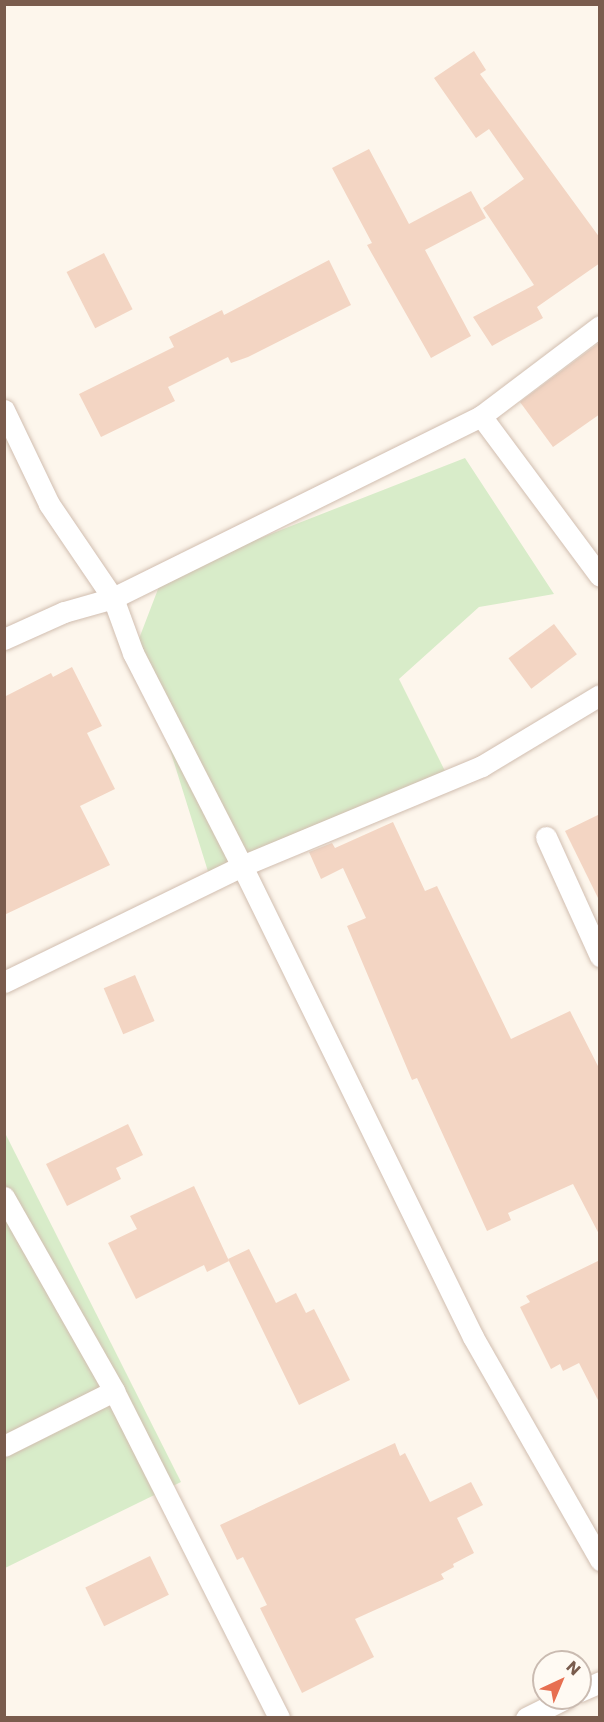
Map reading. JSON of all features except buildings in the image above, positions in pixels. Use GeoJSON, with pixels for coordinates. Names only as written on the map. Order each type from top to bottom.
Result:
{"type":"FeatureCollection","features":[{"type":"Feature","properties":{"kind":"street"},"geometry":{"type":"LineString","coordinates":[[4,639],[64,612],[113,598],[481,416],[600,326]]}},
{"type":"Feature","properties":{"kind":"street"},"geometry":{"type":"LineString","coordinates":[[4,410],[49,504],[113,598],[133,653],[242,866],[473,1337],[600,1560]]}},
{"type":"Feature","properties":{"kind":"street"},"geometry":{"type":"LineString","coordinates":[[481,416],[600,576]]}},
{"type":"Feature","properties":{"kind":"street"},"geometry":{"type":"LineString","coordinates":[[4,982],[242,866],[482,766],[600,695]]}},
{"type":"Feature","properties":{"kind":"street"},"geometry":{"type":"LineString","coordinates":[[546,837],[600,956]]}},
{"type":"Feature","properties":{"kind":"street"},"geometry":{"type":"LineString","coordinates":[[4,1197],[114,1391],[279,1718]]}},
{"type":"Feature","properties":{"kind":"street"},"geometry":{"type":"LineString","coordinates":[[4,1446],[114,1391]]}},
{"type":"Feature","properties":{"kind":"street"},"geometry":{"type":"LineString","coordinates":[[526,1718],[542,1710]]}},
{"type":"Feature","properties":{"kind":"green space"},"geometry":{"type":"Polygon","coordinates":[[[465,458],[554,594],[479,607],[399,679],[445,771],[211,881],[137,644],[163,576],[465,458]]]}},
{"type":"Feature","properties":{"kind":"green space"},"geometry":{"type":"Polygon","coordinates":[[[4,1131],[181,1482],[5,1568],[4,1568],[4,1131]]]}}]}
